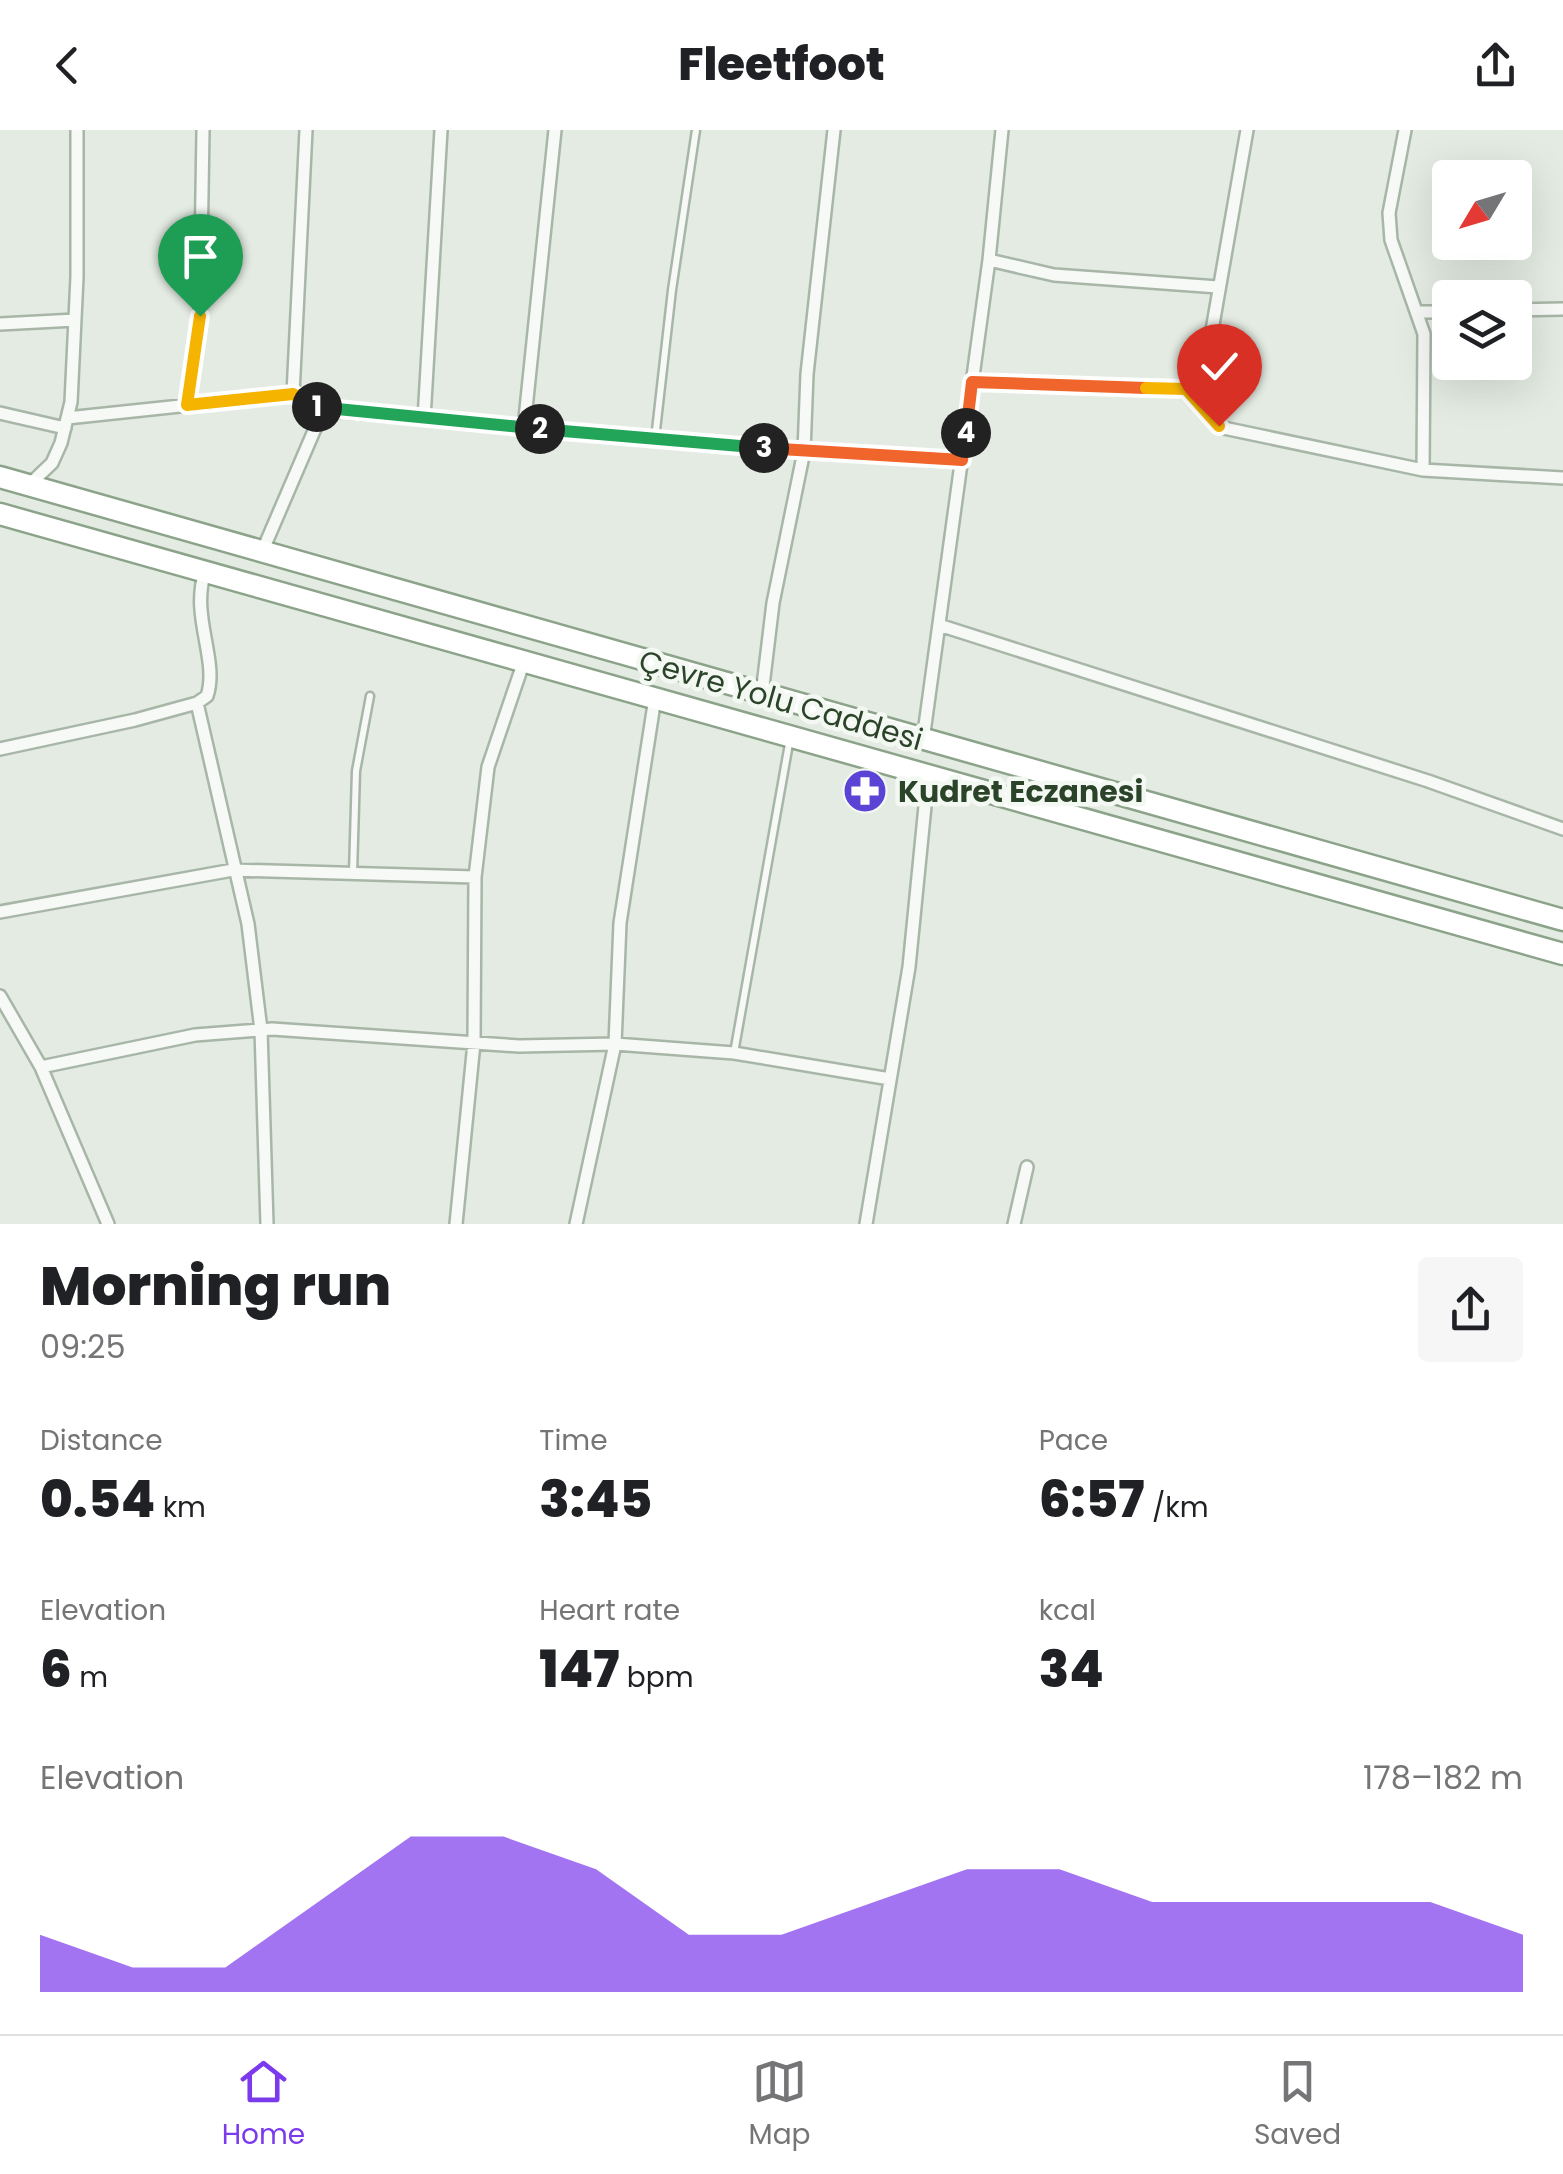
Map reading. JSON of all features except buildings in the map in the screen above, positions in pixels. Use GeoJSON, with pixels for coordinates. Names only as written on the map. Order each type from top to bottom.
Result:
{"type":"FeatureCollection","features":[{"type":"Feature","properties":{"kind":"highway","name":"Çevre Yolu Caddesi"},"geometry":{"type":"LineString","coordinates":[[0,477],[1563,920]]}},
{"type":"Feature","properties":{"kind":"highway","name":"Çevre Yolu Caddesi"},"geometry":{"type":"LineString","coordinates":[[0,514],[1563,954]]}},
{"type":"Feature","properties":{"kind":"street"},"geometry":{"type":"LineString","coordinates":[[29,485],[52,463],[71,402],[78,130]]}},
{"type":"Feature","properties":{"kind":"street"},"geometry":{"type":"LineString","coordinates":[[187,405],[200,316],[203,130]]}},
{"type":"Feature","properties":{"kind":"street"},"geometry":{"type":"LineString","coordinates":[[293,394],[306,130]]}},
{"type":"Feature","properties":{"kind":"street"},"geometry":{"type":"LineString","coordinates":[[424,419],[440,130]]}},
{"type":"Feature","properties":{"kind":"street"},"geometry":{"type":"LineString","coordinates":[[524,428],[555,130]]}},
{"type":"Feature","properties":{"kind":"street"},"geometry":{"type":"LineString","coordinates":[[762,694],[773,603],[804,452],[808,374],[834,130]]}},
{"type":"Feature","properties":{"kind":"street"},"geometry":{"type":"LineString","coordinates":[[924,740],[990,260],[1002,130]]}},
{"type":"Feature","properties":{"kind":"street"},"geometry":{"type":"LineString","coordinates":[[1194,398],[1204,376],[1247,130]]}},
{"type":"Feature","properties":{"kind":"street"},"geometry":{"type":"LineString","coordinates":[[1405,130],[1389,213],[1391,240],[1424,334],[1423,470]]}},
{"type":"Feature","properties":{"kind":"street"},"geometry":{"type":"LineString","coordinates":[[990,260],[1054,275],[1218,287]]}},
{"type":"Feature","properties":{"kind":"street"},"geometry":{"type":"LineString","coordinates":[[1532,310],[1563,309]]}},
{"type":"Feature","properties":{"kind":"street"},"geometry":{"type":"LineString","coordinates":[[1418,312],[1432,312]]}},
{"type":"Feature","properties":{"kind":"street"},"geometry":{"type":"LineString","coordinates":[[0,324],[75,320]]}},
{"type":"Feature","properties":{"kind":"street"},"geometry":{"type":"LineString","coordinates":[[972,382],[1186,389],[1219,426],[1423,470],[1563,478]]}},
{"type":"Feature","properties":{"kind":"street"},"geometry":{"type":"LineString","coordinates":[[0,414],[66,423],[293,394],[323,410],[804,452],[962,460]]}},
{"type":"Feature","properties":{"kind":"street"},"geometry":{"type":"LineString","coordinates":[[262,552],[323,410]]}},
{"type":"Feature","properties":{"kind":"street"},"geometry":{"type":"LineString","coordinates":[[0,749],[196,703],[206,696],[209,688],[199,612],[199,589],[205,572]]}},
{"type":"Feature","properties":{"kind":"street"},"geometry":{"type":"LineString","coordinates":[[939,625],[1428,781],[1563,829]]}},
{"type":"Feature","properties":{"kind":"street"},"geometry":{"type":"LineString","coordinates":[[456,1224],[474,1043],[476,877],[488,767],[524,662]]}},
{"type":"Feature","properties":{"kind":"street"},"geometry":{"type":"LineString","coordinates":[[576,1224],[615,1044],[620,923],[655,698]]}},
{"type":"Feature","properties":{"kind":"street"},"geometry":{"type":"LineString","coordinates":[[196,703],[248,924],[261,1030],[267,1224]]}},
{"type":"Feature","properties":{"kind":"street"},"geometry":{"type":"LineString","coordinates":[[866,1224],[909,967],[928,776]]}},
{"type":"Feature","properties":{"kind":"street"},"geometry":{"type":"LineString","coordinates":[[0,912],[235,870],[476,877]]}},
{"type":"Feature","properties":{"kind":"street"},"geometry":{"type":"LineString","coordinates":[[0,996],[40,1066],[108,1224]]}},
{"type":"Feature","properties":{"kind":"street"},"geometry":{"type":"LineString","coordinates":[[40,1066],[195,1034],[261,1030],[344,1032],[474,1043],[615,1044],[734,1053],[890,1078]]}},
{"type":"Feature","properties":{"kind":"street"},"geometry":{"type":"LineString","coordinates":[[1014,1224],[1027,1167]]}},
{"type":"Feature","properties":{"kind":"lane"},"geometry":{"type":"LineString","coordinates":[[656,439],[672,290],[696,130]]}},
{"type":"Feature","properties":{"kind":"lane"},"geometry":{"type":"LineString","coordinates":[[352,874],[356,771],[370,696]]}},
{"type":"Feature","properties":{"kind":"lane"},"geometry":{"type":"LineString","coordinates":[[734,1053],[790,736]]}},
{"type":"Feature","properties":{"kind":"place","name":"Kudret Eczanesi"},"geometry":{"type":"Point","coordinates":[865,791]}},
{"type":"Feature","properties":{"kind":"route"},"geometry":{"type":"LineString","coordinates":[[200,316],[187,405],[293,394],[323,410],[804,452],[962,460],[972,382],[1186,389],[1219,426]]}}]}
